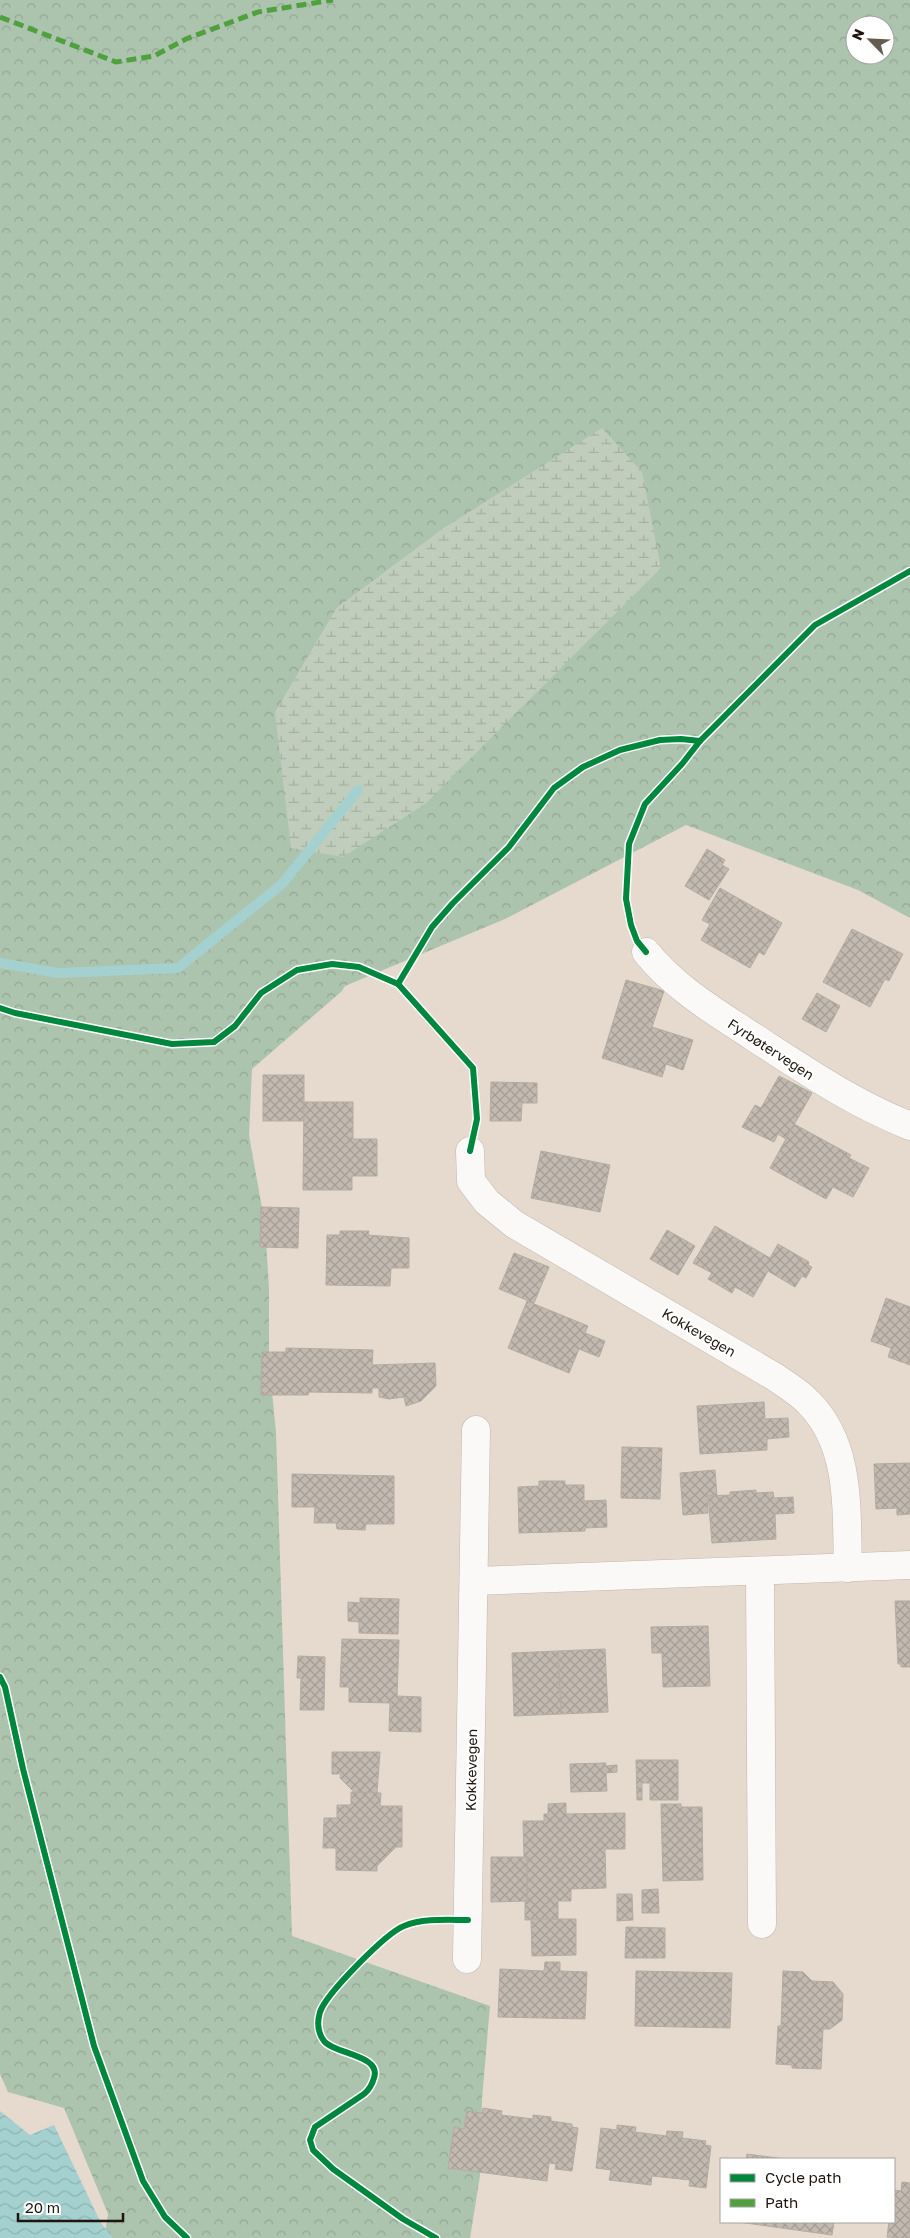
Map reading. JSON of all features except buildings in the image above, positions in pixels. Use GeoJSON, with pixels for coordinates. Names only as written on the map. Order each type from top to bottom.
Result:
{"type":"FeatureCollection","features":[{"type":"Feature","properties":{"kind":"street","name":"Fyrbøtervegen"},"geometry":{"type":"LineString","coordinates":[[646,952],[662,971],[690,995],[810,1074],[874,1111],[910,1126]]}},
{"type":"Feature","properties":{"kind":"street","name":"Kokkevegen"},"geometry":{"type":"LineString","coordinates":[[470,1152],[472,1181],[486,1202],[514,1224],[775,1377],[808,1402],[828,1427],[841,1459],[846,1502],[848,1568]]}},
{"type":"Feature","properties":{"kind":"street","name":"Kokkevegen"},"geometry":{"type":"LineString","coordinates":[[467,1959],[476,1430]]}},
{"type":"Feature","properties":{"kind":"street"},"geometry":{"type":"LineString","coordinates":[[474,1581],[910,1565]]}},
{"type":"Feature","properties":{"kind":"street"},"geometry":{"type":"LineString","coordinates":[[760,1572],[762,1924]]}},
{"type":"Feature","properties":{"kind":"green space"},"geometry":{"type":"Polygon","coordinates":[[[0,0],[910,0],[910,918],[858,890],[686,825],[505,919],[345,986],[342,991],[252,1069],[249,1135],[265,1225],[269,1288],[269,1362],[276,1432],[292,1936],[490,2006],[482,2099],[480,2176],[470,2238],[104,2238],[108,2214],[64,2108],[8,2092],[0,2074],[0,0]],[[447,526],[337,608],[275,713],[447,526]]]}},
{"type":"Feature","properties":{"kind":"green space"},"geometry":{"type":"Polygon","coordinates":[[[602,428],[642,472],[661,568],[425,804],[343,857],[291,848],[275,713],[337,608],[447,526],[602,428]]]}},
{"type":"Feature","properties":{"kind":"water"},"geometry":{"type":"Polygon","coordinates":[[[0,2111],[30,2135],[54,2125],[101,2223],[113,2238],[0,2238],[0,2111]]]}},
{"type":"Feature","properties":{"kind":"waterway"},"geometry":{"type":"LineString","coordinates":[[0,963],[58,973],[178,968],[282,884],[358,790]]}},
{"type":"Feature","properties":{"kind":"marked path"},"geometry":{"type":"LineString","coordinates":[[0,17],[116,62],[154,56],[186,39],[258,12],[333,0]]}},
{"type":"Feature","properties":{"kind":"cycle path"},"geometry":{"type":"LineString","coordinates":[[646,952],[637,941],[631,925],[626,899],[629,844],[645,804],[682,764],[700,741],[815,625],[910,571]]}},
{"type":"Feature","properties":{"kind":"cycle path"},"geometry":{"type":"LineString","coordinates":[[398,984],[432,927],[453,903],[509,847],[554,788],[583,767],[620,750],[660,740],[681,739],[700,741]]}},
{"type":"Feature","properties":{"kind":"cycle path"},"geometry":{"type":"LineString","coordinates":[[0,1008],[15,1013],[172,1044],[214,1042],[235,1026],[261,993],[297,970],[332,964],[359,967],[398,984],[473,1068],[477,1119],[470,1151]]}},
{"type":"Feature","properties":{"kind":"cycle path"},"geometry":{"type":"LineString","coordinates":[[0,1677],[5,1687],[23,1769],[94,2046],[143,2181],[165,2217],[187,2238]]}},
{"type":"Feature","properties":{"kind":"cycle path"},"geometry":{"type":"LineString","coordinates":[[436,2238],[403,2219],[333,2169],[313,2150],[310,2140],[315,2127],[366,2092],[372,2083],[375,2070],[371,2064],[364,2060],[337,2049],[324,2041],[319,2031],[319,2020],[320,2012],[325,2003],[344,1979],[395,1931],[411,1923],[436,1920],[468,1920]]}}]}
